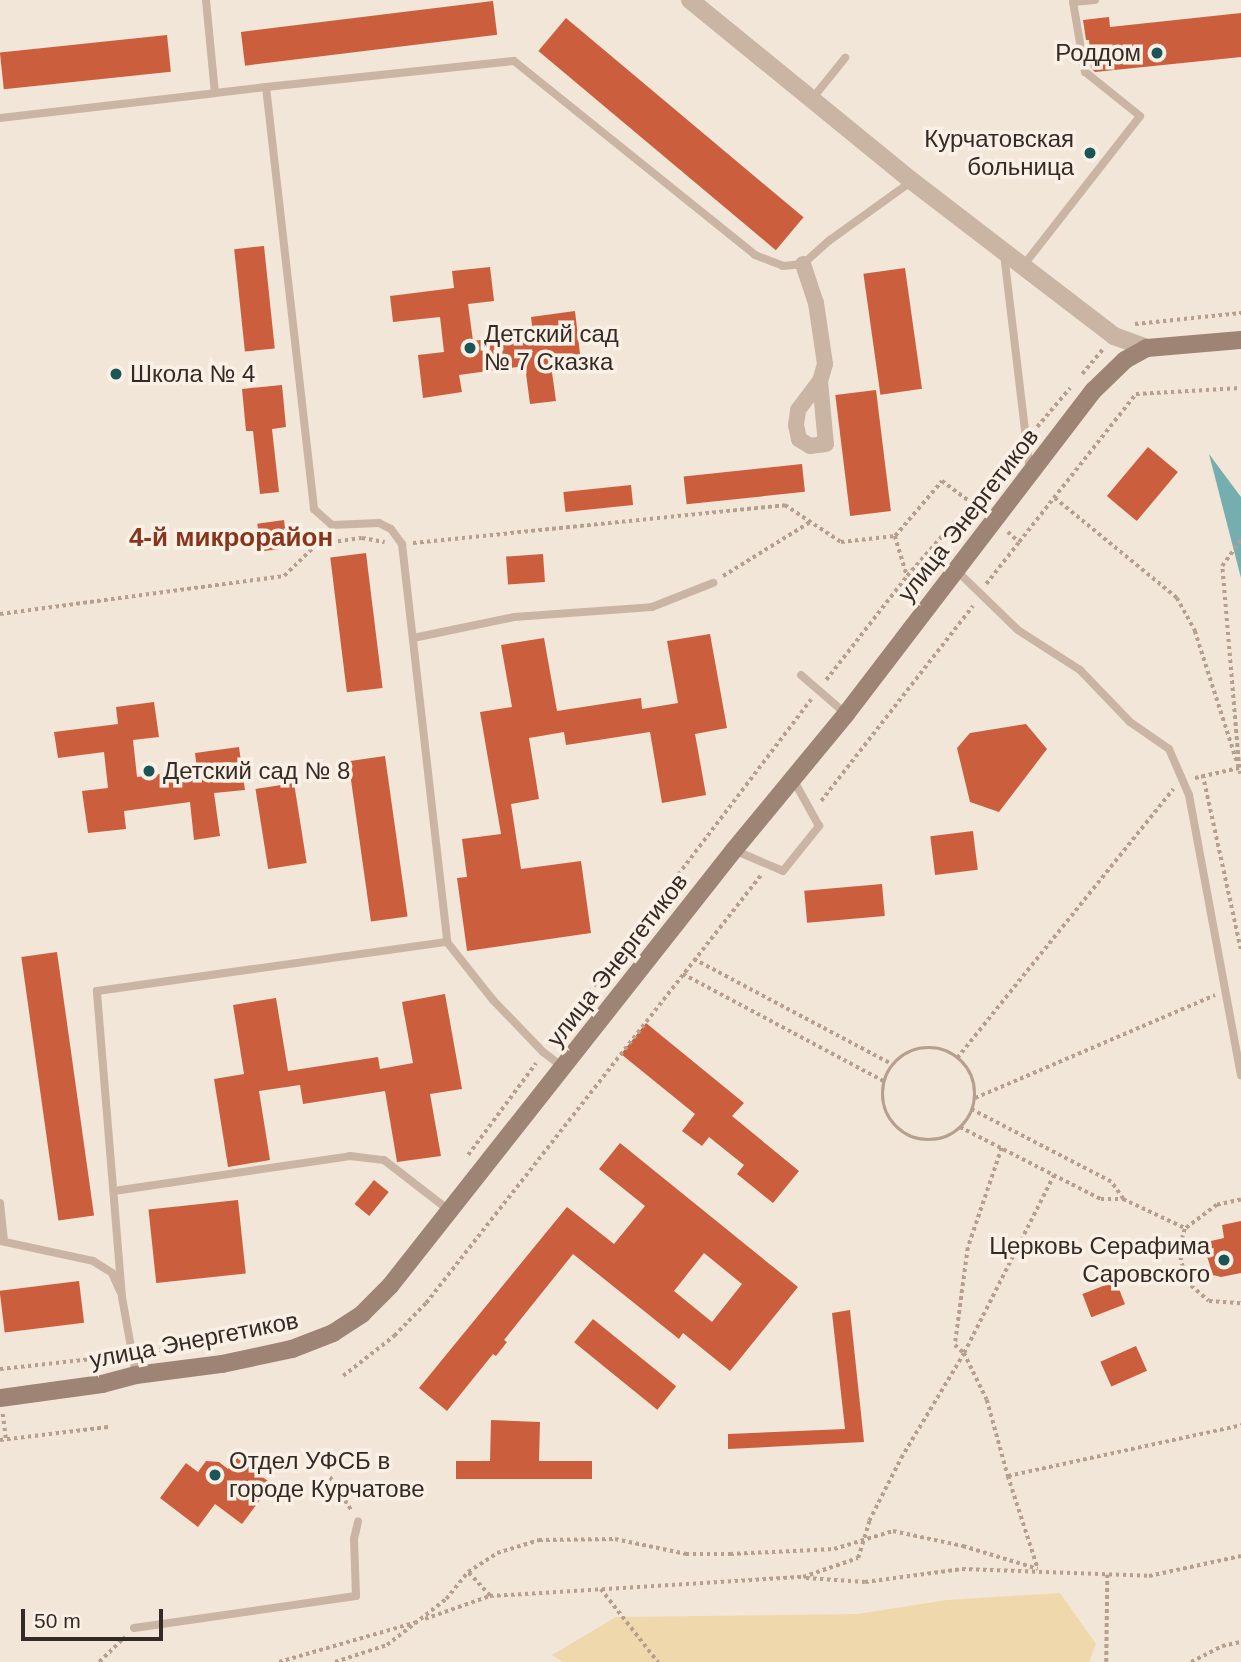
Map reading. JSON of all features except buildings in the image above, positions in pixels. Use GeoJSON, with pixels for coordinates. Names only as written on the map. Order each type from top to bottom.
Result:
{"type":"FeatureCollection","features":[{"type":"Feature","properties":{"kind":"main road"},"geometry":{"type":"LineString","coordinates":[[1147,348],[1241,340]]}},
{"type":"Feature","properties":{"kind":"main road","name":"улица Энергетиков"},"geometry":{"type":"LineString","coordinates":[[0,1398],[102,1384],[136,1375],[222,1364],[280,1352],[333,1334],[362,1314],[390,1286],[734,850],[846,714],[1093,391],[1125,360],[1147,348]]}},
{"type":"Feature","properties":{"kind":"street"},"geometry":{"type":"LineString","coordinates":[[690,0],[912,181],[1114,336],[1147,348]]}},
{"type":"Feature","properties":{"kind":"street"},"geometry":{"type":"LineString","coordinates":[[803,264],[816,303],[825,364],[820,381]]}},
{"type":"Feature","properties":{"kind":"lane"},"geometry":{"type":"LineString","coordinates":[[206,0],[215,93]]}},
{"type":"Feature","properties":{"kind":"lane"},"geometry":{"type":"LineString","coordinates":[[1023,266],[1140,116],[1085,72],[1073,2],[1096,0]]}},
{"type":"Feature","properties":{"kind":"lane"},"geometry":{"type":"LineString","coordinates":[[812,99],[845,58]]}},
{"type":"Feature","properties":{"kind":"lane"},"geometry":{"type":"LineString","coordinates":[[0,118],[514,61],[755,255],[783,266],[803,264],[830,240],[912,181]]}},
{"type":"Feature","properties":{"kind":"lane"},"geometry":{"type":"LineString","coordinates":[[266,87],[314,509],[332,525],[379,523],[391,529],[402,544],[447,942],[493,1000],[543,1052],[564,1068]]}},
{"type":"Feature","properties":{"kind":"lane"},"geometry":{"type":"LineString","coordinates":[[1003,251],[1030,474]]}},
{"type":"Feature","properties":{"kind":"lane"},"geometry":{"type":"LineString","coordinates":[[956,570],[1018,630],[1080,670],[1130,722],[1169,749],[1189,795],[1241,1075]]}},
{"type":"Feature","properties":{"kind":"lane"},"geometry":{"type":"LineString","coordinates":[[412,638],[514,617],[652,607],[713,583]]}},
{"type":"Feature","properties":{"kind":"lane"},"geometry":{"type":"LineString","coordinates":[[801,675],[846,714]]}},
{"type":"Feature","properties":{"kind":"lane"},"geometry":{"type":"LineString","coordinates":[[734,850],[783,871],[819,826],[792,779]]}},
{"type":"Feature","properties":{"kind":"lane"},"geometry":{"type":"LineString","coordinates":[[136,1375],[122,1297],[97,991],[447,942]]}},
{"type":"Feature","properties":{"kind":"lane"},"geometry":{"type":"LineString","coordinates":[[114,1191],[350,1156],[384,1160],[450,1211]]}},
{"type":"Feature","properties":{"kind":"lane"},"geometry":{"type":"LineString","coordinates":[[0,1203],[2,1241],[93,1261],[111,1273],[122,1297]]}},
{"type":"Feature","properties":{"kind":"lane"},"geometry":{"type":"LineString","coordinates":[[134,1628],[356,1596],[354,1539],[358,1521]]}},
{"type":"Feature","properties":{"kind":"path"},"geometry":{"type":"LineString","coordinates":[[811,812],[969,614],[979,593],[1136,394],[1241,388]]}},
{"type":"Feature","properties":{"kind":"path"},"geometry":{"type":"LineString","coordinates":[[0,614],[284,576],[317,544],[362,538],[402,544],[785,505],[841,542],[895,536],[942,481],[1019,542]]}},
{"type":"Feature","properties":{"kind":"path"},"geometry":{"type":"LineString","coordinates":[[1055,498],[1177,598],[1195,631],[1241,774]]}},
{"type":"Feature","properties":{"kind":"path"},"geometry":{"type":"LineString","coordinates":[[820,688],[907,576],[972,503]]}},
{"type":"Feature","properties":{"kind":"path"},"geometry":{"type":"LineString","coordinates":[[713,583],[810,522]]}},
{"type":"Feature","properties":{"kind":"path"},"geometry":{"type":"LineString","coordinates":[[895,536],[907,576]]}},
{"type":"Feature","properties":{"kind":"path"},"geometry":{"type":"LineString","coordinates":[[1239,768],[1222,566],[1241,540]]}},
{"type":"Feature","properties":{"kind":"path"},"geometry":{"type":"LineString","coordinates":[[466,1158],[543,1052],[812,698]]}},
{"type":"Feature","properties":{"kind":"path"},"geometry":{"type":"LineString","coordinates":[[1239,768],[1203,775],[1241,950]]}},
{"type":"Feature","properties":{"kind":"path"},"geometry":{"type":"LineString","coordinates":[[957,1058],[1172,790],[1184,783]]}},
{"type":"Feature","properties":{"kind":"path"},"geometry":{"type":"LineString","coordinates":[[343,1376],[394,1336],[426,1303],[769,865]]}},
{"type":"Feature","properties":{"kind":"path"},"geometry":{"type":"LineString","coordinates":[[695,959],[894,1065]]}},
{"type":"Feature","properties":{"kind":"path"},"geometry":{"type":"LineString","coordinates":[[683,974],[885,1082]]}},
{"type":"Feature","properties":{"kind":"path"},"geometry":{"type":"LineString","coordinates":[[975,1098],[1226,990]]}},
{"type":"Feature","properties":{"kind":"path"},"geometry":{"type":"LineString","coordinates":[[935,1048],[957,1058],[971,1076],[975,1098],[972,1110],[960,1127],[935,1139],[923,1139],[901,1130],[887,1112],[883,1100],[885,1082],[894,1065],[912,1052],[923,1049],[935,1048]]}},
{"type":"Feature","properties":{"kind":"path"},"geometry":{"type":"LineString","coordinates":[[972,1110],[1111,1182],[1123,1199]]}},
{"type":"Feature","properties":{"kind":"path"},"geometry":{"type":"LineString","coordinates":[[960,1127],[1101,1199],[1123,1199],[1185,1229]]}},
{"type":"Feature","properties":{"kind":"path"},"geometry":{"type":"LineString","coordinates":[[1002,1148],[968,1248],[955,1345],[964,1353],[987,1400],[1038,1569]]}},
{"type":"Feature","properties":{"kind":"path"},"geometry":{"type":"LineString","coordinates":[[803,1577],[859,1559],[869,1521],[901,1458],[964,1353],[1054,1175]]}},
{"type":"Feature","properties":{"kind":"path"},"geometry":{"type":"LineString","coordinates":[[1241,1200],[1217,1205],[1185,1229],[1179,1250],[1186,1281],[1209,1301],[1241,1303]]}},
{"type":"Feature","properties":{"kind":"path"},"geometry":{"type":"LineString","coordinates":[[0,1369],[261,1336]]}},
{"type":"Feature","properties":{"kind":"path"},"geometry":{"type":"LineString","coordinates":[[1008,1476],[1241,1425]]}},
{"type":"Feature","properties":{"kind":"path"},"geometry":{"type":"LineString","coordinates":[[0,1440],[108,1427]]}},
{"type":"Feature","properties":{"kind":"path"},"geometry":{"type":"LineString","coordinates":[[330,1477],[358,1521]]}},
{"type":"Feature","properties":{"kind":"path"},"geometry":{"type":"LineString","coordinates":[[335,1662],[387,1645],[446,1600],[468,1572],[497,1553],[539,1539],[615,1539],[686,1554],[730,1554],[834,1549],[893,1531],[963,1546],[1038,1569]]}},
{"type":"Feature","properties":{"kind":"path"},"geometry":{"type":"LineString","coordinates":[[279,1662],[421,1621],[491,1596],[803,1577],[865,1582],[962,1569],[1038,1569],[1149,1576],[1241,1556]]}},
{"type":"Feature","properties":{"kind":"path"},"geometry":{"type":"LineString","coordinates":[[468,1572],[491,1596]]}},
{"type":"Feature","properties":{"kind":"path"},"geometry":{"type":"LineString","coordinates":[[1106,1662],[1107,1575]]}},
{"type":"Feature","properties":{"kind":"path"},"geometry":{"type":"LineString","coordinates":[[601,1589],[658,1662]]}},
{"type":"Feature","properties":{"kind":"path"},"geometry":{"type":"LineString","coordinates":[[99,1662],[134,1628]]}},
{"type":"Feature","properties":{"kind":"path"},"geometry":{"type":"LineString","coordinates":[[1191,1662],[1222,1646],[1241,1642]]}},
{"type":"Feature","properties":{"kind":"sand"},"geometry":{"type":"Polygon","coordinates":[[[1060,1593],[1096,1644],[1089,1662],[563,1662],[552,1655],[616,1617],[857,1614],[947,1600],[1060,1593]]]}},
{"type":"Feature","properties":{"kind":"water"},"geometry":{"type":"Polygon","coordinates":[[[1209,454],[1241,497],[1241,578],[1209,454]]]}},
{"type":"Feature","properties":{"kind":"place","name":"Роддом"},"geometry":{"type":"Point","coordinates":[1157,53]}},
{"type":"Feature","properties":{"kind":"place","name":"Курчатовская больница"},"geometry":{"type":"Point","coordinates":[1090,153]}},
{"type":"Feature","properties":{"kind":"place","name":"Детский сад № 7 Сказка"},"geometry":{"type":"Point","coordinates":[470,348]}},
{"type":"Feature","properties":{"kind":"place","name":"Школа № 4"},"geometry":{"type":"Point","coordinates":[116,374]}},
{"type":"Feature","properties":{"kind":"place","name":"Детский сад № 8"},"geometry":{"type":"Point","coordinates":[149,771]}},
{"type":"Feature","properties":{"kind":"place","name":"Церковь Серафима Саровского"},"geometry":{"type":"Point","coordinates":[1224,1260]}},
{"type":"Feature","properties":{"kind":"place","name":"Отдел УФСБ в городе Курчатове"},"geometry":{"type":"Point","coordinates":[215,1475]}},
{"type":"Feature","properties":{"kind":"district","name":"4-й микрорайон"},"geometry":{"type":"Point","coordinates":[231,538]}}]}
